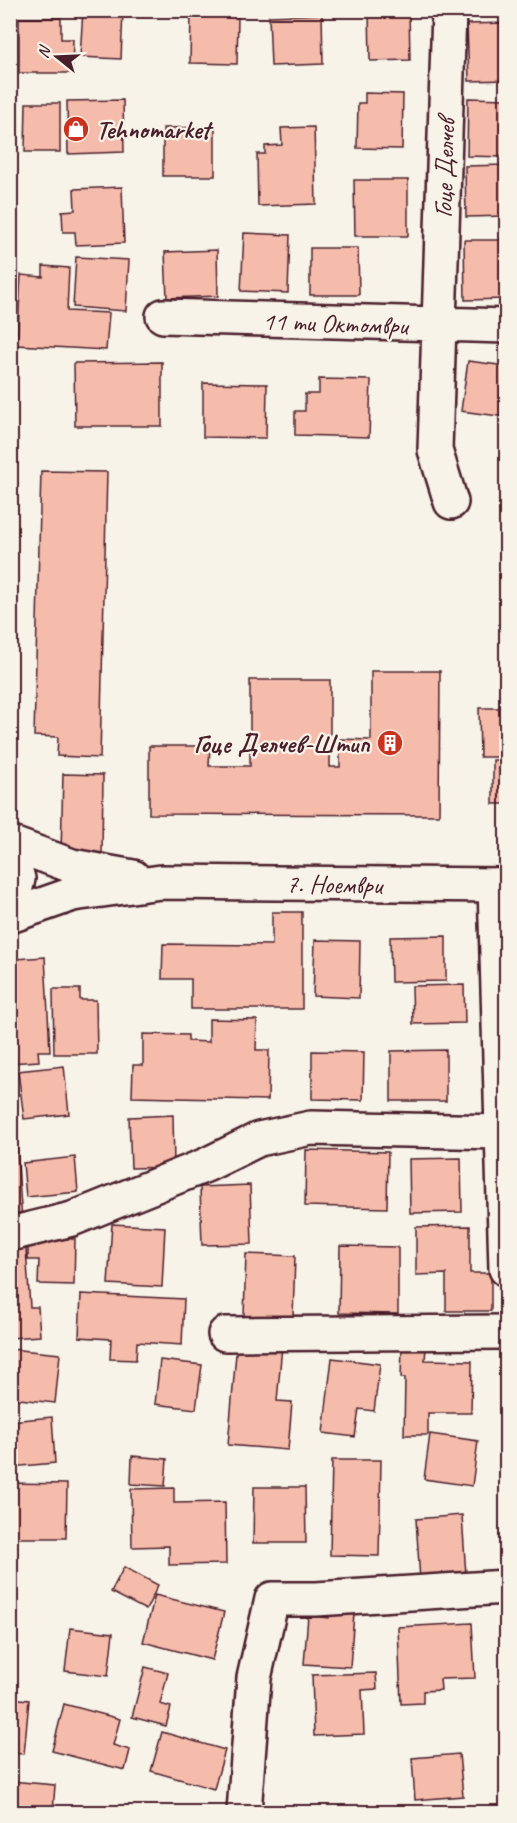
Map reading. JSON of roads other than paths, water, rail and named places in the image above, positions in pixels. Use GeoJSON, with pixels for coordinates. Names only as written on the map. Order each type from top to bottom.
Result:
{"type":"FeatureCollection","features":[{"type":"Feature","properties":{"kind":"street","name":"Гоце Делчев"},"geometry":{"type":"LineString","coordinates":[[449,10],[435,450],[451,502]]}},
{"type":"Feature","properties":{"kind":"street","name":"11 ти Октомври"},"geometry":{"type":"LineString","coordinates":[[163,316],[440,326],[507,326]]}},
{"type":"Feature","properties":{"kind":"street","name":"7. Ноември"},"geometry":{"type":"LineString","coordinates":[[10,843],[72,866],[161,882]]}},
{"type":"Feature","properties":{"kind":"street"},"geometry":{"type":"LineString","coordinates":[[10,850],[18,879],[16,899],[10,911]]}},
{"type":"Feature","properties":{"kind":"street","name":"7. Ноември"},"geometry":{"type":"LineString","coordinates":[[10,916],[73,894],[161,882],[501,885]]}},
{"type":"Feature","properties":{"kind":"street"},"geometry":{"type":"LineString","coordinates":[[501,885],[501,1132],[507,1269]]}},
{"type":"Feature","properties":{"kind":"street"},"geometry":{"type":"LineString","coordinates":[[10,1234],[72,1219],[206,1166],[259,1139],[311,1128],[501,1132]]}},
{"type":"Feature","properties":{"kind":"street"},"geometry":{"type":"LineString","coordinates":[[225,1334],[507,1332]]}},
{"type":"Feature","properties":{"kind":"street"},"geometry":{"type":"LineString","coordinates":[[244,1812],[254,1678],[272,1599],[316,1599],[507,1587]]}},
{"type":"Feature","properties":{"kind":"place","name":"Tehnomarket"},"geometry":{"type":"Point","coordinates":[76,129]}},
{"type":"Feature","properties":{"kind":"place","name":"Гоце Делчев-Штип"},"geometry":{"type":"Point","coordinates":[390,743]}}]}
